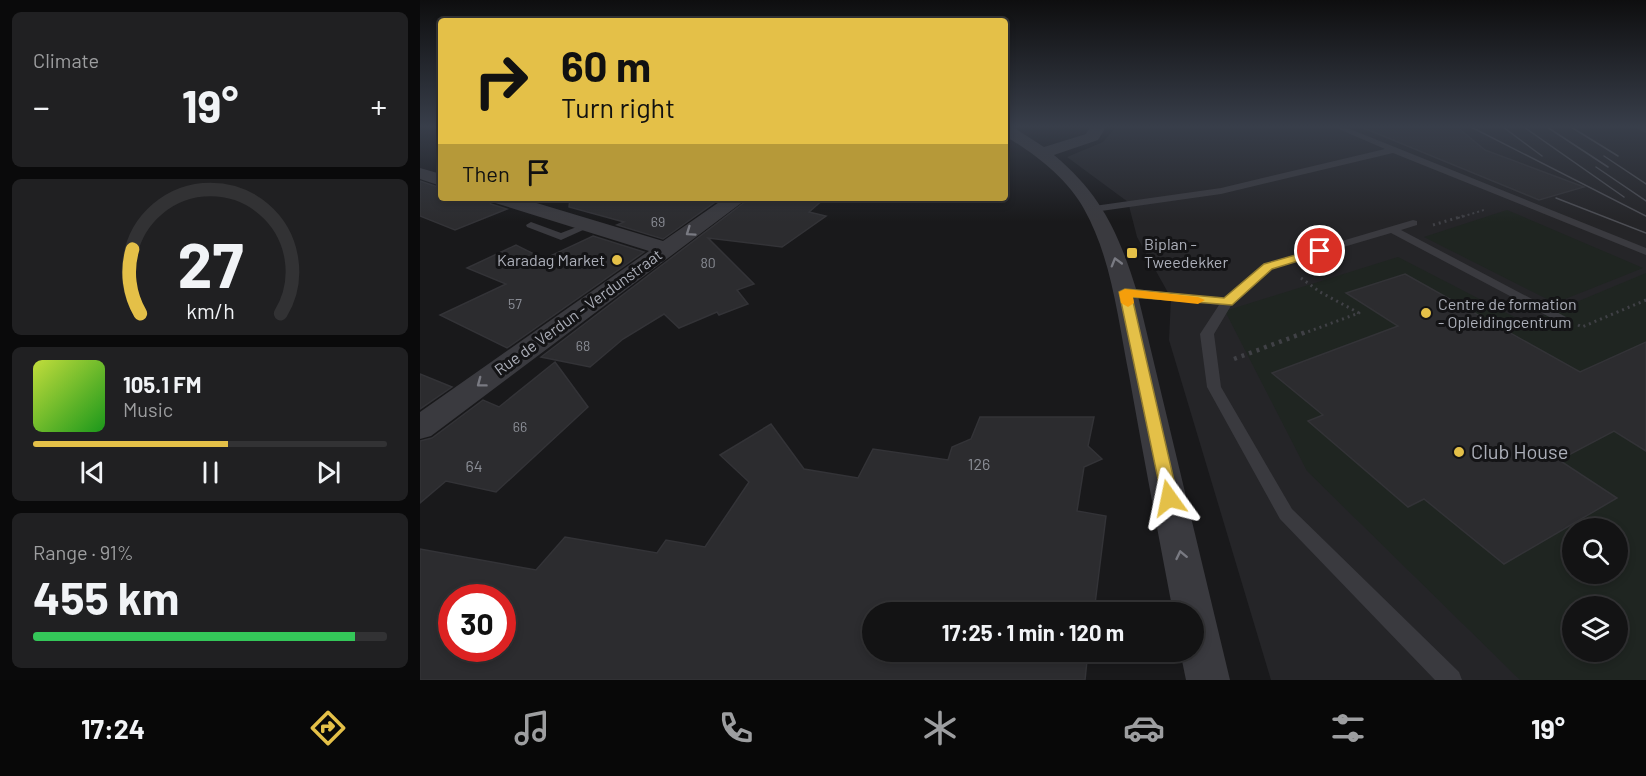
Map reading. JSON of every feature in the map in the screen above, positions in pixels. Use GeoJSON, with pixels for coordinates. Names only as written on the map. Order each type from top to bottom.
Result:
{"type":"FeatureCollection","features":[{"type":"Feature","properties":{"kind":"street"},"geometry":{"type":"LineString","coordinates":[[1049,159],[1094,209],[1112,246],[1125,292],[1192,602]]}},
{"type":"Feature","properties":{"kind":"street"},"geometry":{"type":"LineString","coordinates":[[420,173],[438,179]]}},
{"type":"Feature","properties":{"kind":"street"},"geometry":{"type":"LineString","coordinates":[[508,201],[665,249]]}},
{"type":"Feature","properties":{"kind":"street","name":"Rue de Verdun - Verdunstraat"},"geometry":{"type":"LineString","coordinates":[[420,428],[734,201]]}},
{"type":"Feature","properties":{"kind":"street"},"geometry":{"type":"LineString","coordinates":[[1204,661],[1208,680]]}},
{"type":"Feature","properties":{"kind":"lane"},"geometry":{"type":"LineString","coordinates":[[1094,209],[1221,191],[1357,159]]}},
{"type":"Feature","properties":{"kind":"lane"},"geometry":{"type":"LineString","coordinates":[[1416,159],[1646,252]]}},
{"type":"Feature","properties":{"kind":"lane"},"geometry":{"type":"LineString","coordinates":[[531,225],[561,237],[587,226]]}},
{"type":"Feature","properties":{"kind":"lane"},"geometry":{"type":"LineString","coordinates":[[1450,680],[1286,514],[1214,387],[1207,334],[1227,302],[1268,267],[1402,229],[1560,316]]}},
{"type":"Feature","properties":{"kind":"lane"},"geometry":{"type":"LineString","coordinates":[[1125,292],[1227,302]]}},
{"type":"Feature","properties":{"kind":"path"},"geometry":{"type":"LineString","coordinates":[[1402,229],[1494,207]]}},
{"type":"Feature","properties":{"kind":"path"},"geometry":{"type":"LineString","coordinates":[[1211,365],[1230,364],[1236,357],[1359,313],[1332,296],[1309,287],[1298,272]]}},
{"type":"Feature","properties":{"kind":"path"},"geometry":{"type":"LineString","coordinates":[[1560,316],[1582,327],[1646,300]]}},
{"type":"Feature","properties":{"kind":"shaded area"},"geometry":{"type":"Polygon","coordinates":[[[1069,159],[1646,159],[1646,680],[1271,680],[1169,340],[1171,298],[1137,237],[1128,202],[1069,159]]]}},
{"type":"Feature","properties":{"kind":"shaded area"},"geometry":{"type":"Polygon","coordinates":[[[1507,210],[1643,268],[1555,303],[1424,237],[1507,210]]]}},
{"type":"Feature","properties":{"kind":"shaded area"},"geometry":{"type":"Polygon","coordinates":[[[1398,257],[1526,323],[1646,273],[1646,680],[1520,680],[1307,471],[1225,311],[1398,257]]]}},
{"type":"Feature","properties":{"kind":"building"},"geometry":{"type":"Polygon","coordinates":[[[1438,159],[1508,159],[1584,187],[1539,200],[1438,159]]]}},
{"type":"Feature","properties":{"kind":"building"},"geometry":{"type":"Polygon","coordinates":[[[420,181],[438,187],[438,201],[488,201],[507,209],[455,230],[420,216],[420,181]]]}},
{"type":"Feature","properties":{"kind":"building"},"geometry":{"type":"Polygon","coordinates":[[[570,201],[717,201],[663,239],[617,225],[624,222],[569,207],[570,201]]]}},
{"type":"Feature","properties":{"kind":"building"},"geometry":{"type":"Polygon","coordinates":[[[746,201],[822,201],[809,212],[826,216],[782,247],[708,238],[754,284],[737,290],[748,304],[719,315],[717,312],[679,328],[664,314],[623,339],[590,367],[541,357],[746,201]]]}},
{"type":"Feature","properties":{"kind":"building"},"geometry":{"type":"Polygon","coordinates":[[[593,236],[644,252],[507,348],[440,315],[506,284],[467,268],[516,245],[544,259],[593,236]]]}},
{"type":"Feature","properties":{"kind":"building","name":"Club House"},"geometry":{"type":"Polygon","coordinates":[[[1405,274],[1580,372],[1646,342],[1646,451],[1614,431],[1559,460],[1617,498],[1583,518],[1562,518],[1562,530],[1504,564],[1424,499],[1408,507],[1308,421],[1323,415],[1272,373],[1398,326],[1346,293],[1405,274]]]}},
{"type":"Feature","properties":{"kind":"building"},"geometry":{"type":"Polygon","coordinates":[[[555,362],[588,407],[496,492],[446,481],[420,503],[420,441],[432,438],[483,400],[499,407],[555,362]]]}},
{"type":"Feature","properties":{"kind":"building"},"geometry":{"type":"Polygon","coordinates":[[[420,374],[452,387],[420,409],[420,374]]]}},
{"type":"Feature","properties":{"kind":"building"},"geometry":{"type":"Polygon","coordinates":[[[980,417],[1094,417],[1088,446],[1102,459],[1084,467],[1077,511],[1106,516],[1095,602],[862,602],[862,662],[1087,662],[1085,680],[420,680],[420,549],[536,570],[565,537],[657,553],[666,540],[705,547],[749,482],[720,455],[771,424],[804,469],[858,478],[873,449],[948,460],[952,447],[971,439],[980,417]]]}},
{"type":"Feature","properties":{"kind":"tram line"},"geometry":{"type":"LineString","coordinates":[[1533,159],[1646,216]]}},
{"type":"Feature","properties":{"kind":"tram line"},"geometry":{"type":"LineString","coordinates":[[1569,159],[1624,197]]}},
{"type":"Feature","properties":{"kind":"tram line"},"geometry":{"type":"LineString","coordinates":[[1595,159],[1608,167]]}},
{"type":"Feature","properties":{"kind":"tram line"},"geometry":{"type":"LineString","coordinates":[[1608,159],[1646,184]]}},
{"type":"Feature","properties":{"kind":"tram line"},"geometry":{"type":"LineString","coordinates":[[1596,167],[1646,201]]}},
{"type":"Feature","properties":{"kind":"tram line"},"geometry":{"type":"LineString","coordinates":[[1556,198],[1646,233]]}},
{"type":"Feature","properties":{"kind":"slow traffic"},"geometry":{"type":"LineString","coordinates":[[1128,303],[1125,292],[1198,300]]}},
{"type":"Feature","properties":{"kind":"place","name":"Biplan - Tweedekker"},"geometry":{"type":"Point","coordinates":[1132,253]}},
{"type":"Feature","properties":{"kind":"place","name":"Karadag Market"},"geometry":{"type":"Point","coordinates":[617,260]}},
{"type":"Feature","properties":{"kind":"place","name":"Centre de formation - Opleidingcentrum"},"geometry":{"type":"Point","coordinates":[1426,313]}},
{"type":"Feature","properties":{"kind":"place","name":"Club House"},"geometry":{"type":"Point","coordinates":[1459,452]}},
{"type":"Feature","properties":{"kind":"route"},"geometry":{"type":"LineString","coordinates":[[1169,498],[1125,292],[1227,302],[1268,267],[1320,251]]}}]}
